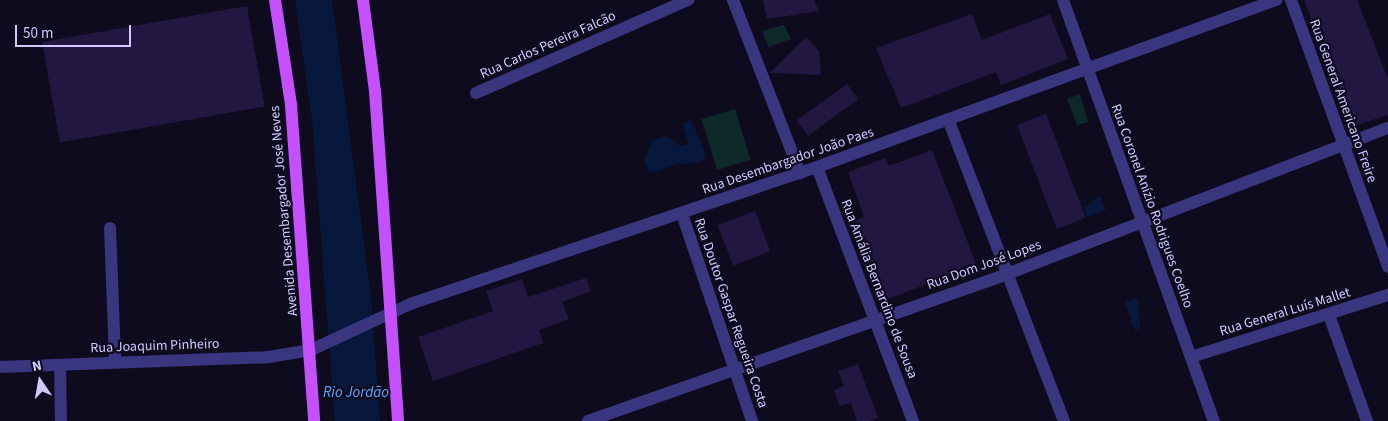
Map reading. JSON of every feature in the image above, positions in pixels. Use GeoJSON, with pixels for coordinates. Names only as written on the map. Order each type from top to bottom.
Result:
{"type":"FeatureCollection","features":[{"type":"Feature","properties":{"kind":"main road","name":"Avenida Desembargador José Neves"},"geometry":{"type":"LineString","coordinates":[[275,0],[291,105],[311,350],[314,421]]}},
{"type":"Feature","properties":{"kind":"main road"},"geometry":{"type":"LineString","coordinates":[[363,0],[375,90],[387,314],[398,421]]}},
{"type":"Feature","properties":{"kind":"street","name":"Rua Carlos Pereira Falcão"},"geometry":{"type":"LineString","coordinates":[[476,93],[688,0]]}},
{"type":"Feature","properties":{"kind":"street"},"geometry":{"type":"LineString","coordinates":[[732,0],[800,173]]}},
{"type":"Feature","properties":{"kind":"street","name":"Rua Coronel Anízio Rodrigues Coelho"},"geometry":{"type":"LineString","coordinates":[[1063,0],[1141,223],[1214,421]]}},
{"type":"Feature","properties":{"kind":"street","name":"Rua Desembargador João Paes"},"geometry":{"type":"LineString","coordinates":[[311,350],[387,314],[817,168],[1277,0]]}},
{"type":"Feature","properties":{"kind":"street","name":"Rua General Americano Freire"},"geometry":{"type":"LineString","coordinates":[[1291,0],[1342,146],[1388,267]]}},
{"type":"Feature","properties":{"kind":"street"},"geometry":{"type":"LineString","coordinates":[[948,119],[1064,421]]}},
{"type":"Feature","properties":{"kind":"street","name":"Rua Dom José Lopes"},"geometry":{"type":"LineString","coordinates":[[588,421],[734,372],[1007,274],[1388,128]]}},
{"type":"Feature","properties":{"kind":"street","name":"Rua Amália Bernardino de Sousa"},"geometry":{"type":"LineString","coordinates":[[817,168],[877,320],[913,421]]}},
{"type":"Feature","properties":{"kind":"street","name":"Rua Doutor Gaspar Regueira Costa"},"geometry":{"type":"LineString","coordinates":[[682,214],[752,421]]}},
{"type":"Feature","properties":{"kind":"street"},"geometry":{"type":"LineString","coordinates":[[110,228],[115,361]]}},
{"type":"Feature","properties":{"kind":"street","name":"Rua General Luís Mallet"},"geometry":{"type":"LineString","coordinates":[[1191,356],[1388,296]]}},
{"type":"Feature","properties":{"kind":"street"},"geometry":{"type":"LineString","coordinates":[[1329,315],[1367,421]]}},
{"type":"Feature","properties":{"kind":"street","name":"Rua Joaquim Pinheiro"},"geometry":{"type":"LineString","coordinates":[[0,367],[115,361],[268,357],[311,350]]}},
{"type":"Feature","properties":{"kind":"street"},"geometry":{"type":"LineString","coordinates":[[60,365],[61,421]]}},
{"type":"Feature","properties":{"kind":"green space"},"geometry":{"type":"Polygon","coordinates":[[[784,25],[791,39],[769,47],[762,31],[784,25]]]}},
{"type":"Feature","properties":{"kind":"green space"},"geometry":{"type":"Polygon","coordinates":[[[1080,94],[1088,122],[1077,125],[1067,99],[1080,94]]]}},
{"type":"Feature","properties":{"kind":"green space"},"geometry":{"type":"Polygon","coordinates":[[[735,109],[750,160],[717,170],[702,119],[735,109]]]}},
{"type":"Feature","properties":{"kind":"water","name":"Rio Jordão"},"geometry":{"type":"Polygon","coordinates":[[[295,0],[332,0],[371,298],[380,421],[335,421],[312,120],[295,0]]]}},
{"type":"Feature","properties":{"kind":"water"},"geometry":{"type":"Polygon","coordinates":[[[691,120],[706,155],[700,163],[678,164],[650,173],[644,161],[652,141],[666,136],[680,146],[689,144],[682,124],[691,120]]]}},
{"type":"Feature","properties":{"kind":"water"},"geometry":{"type":"Polygon","coordinates":[[[1100,196],[1106,210],[1087,217],[1084,208],[1100,196]]]}},
{"type":"Feature","properties":{"kind":"water"},"geometry":{"type":"Polygon","coordinates":[[[1138,298],[1140,328],[1135,331],[1125,302],[1138,298]]]}},
{"type":"Feature","properties":{"kind":"building"},"geometry":{"type":"Polygon","coordinates":[[[763,0],[814,0],[819,11],[767,19],[763,0]]]}},
{"type":"Feature","properties":{"kind":"building"},"geometry":{"type":"Polygon","coordinates":[[[1304,0],[1357,0],[1388,79],[1388,115],[1354,126],[1304,0]]]}},
{"type":"Feature","properties":{"kind":"building"},"geometry":{"type":"Polygon","coordinates":[[[247,6],[265,106],[60,143],[42,42],[247,6]]]}},
{"type":"Feature","properties":{"kind":"building"},"geometry":{"type":"Polygon","coordinates":[[[972,14],[982,40],[1050,14],[1068,59],[1001,85],[996,72],[901,108],[876,48],[972,14]]]}},
{"type":"Feature","properties":{"kind":"building"},"geometry":{"type":"Polygon","coordinates":[[[806,37],[819,51],[821,75],[770,73],[806,37]]]}},
{"type":"Feature","properties":{"kind":"building"},"geometry":{"type":"Polygon","coordinates":[[[847,84],[858,99],[808,136],[797,120],[847,84]]]}},
{"type":"Feature","properties":{"kind":"building"},"geometry":{"type":"Polygon","coordinates":[[[1046,114],[1086,218],[1057,229],[1017,125],[1046,114]]]}},
{"type":"Feature","properties":{"kind":"building"},"geometry":{"type":"Polygon","coordinates":[[[932,150],[978,269],[948,281],[946,277],[882,301],[851,222],[864,217],[848,172],[886,158],[889,166],[932,150]]]}},
{"type":"Feature","properties":{"kind":"building"},"geometry":{"type":"Polygon","coordinates":[[[755,211],[770,251],[733,265],[718,225],[755,211]]]}},
{"type":"Feature","properties":{"kind":"building"},"geometry":{"type":"Polygon","coordinates":[[[586,278],[591,291],[562,302],[569,319],[539,330],[543,343],[433,381],[418,337],[493,311],[486,291],[522,279],[528,297],[586,278]]]}},
{"type":"Feature","properties":{"kind":"building"},"geometry":{"type":"Polygon","coordinates":[[[858,364],[878,418],[869,421],[857,421],[851,403],[840,406],[834,390],[844,386],[838,371],[858,364]]]}}]}
